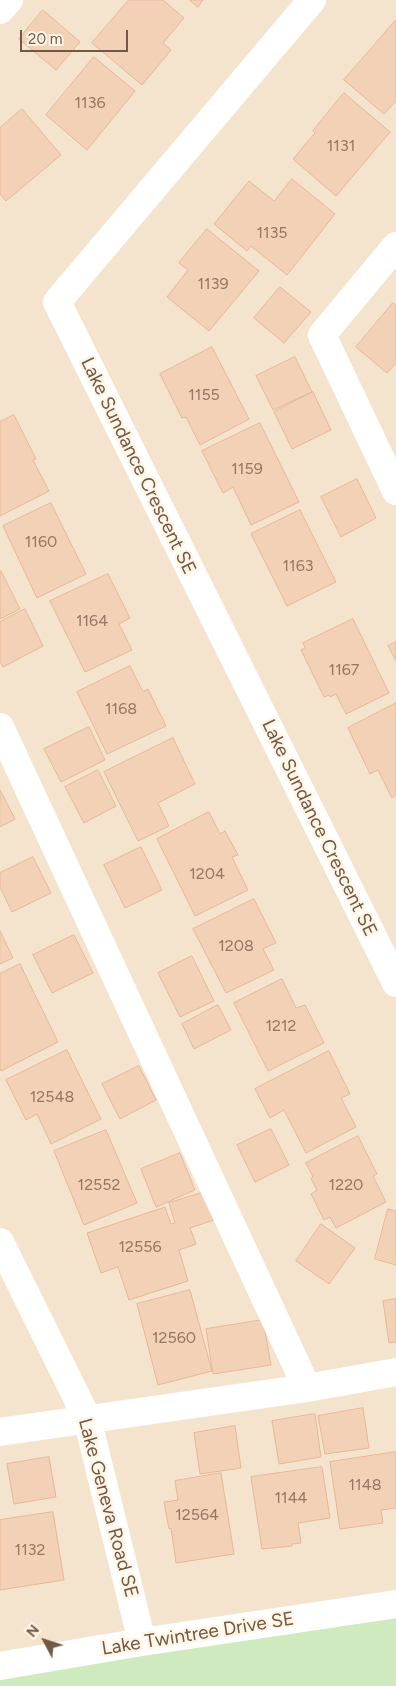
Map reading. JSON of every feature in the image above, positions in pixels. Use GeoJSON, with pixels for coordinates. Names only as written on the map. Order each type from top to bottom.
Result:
{"type":"FeatureCollection","features":[{"type":"Feature","properties":{"kind":"street"},"geometry":{"type":"LineString","coordinates":[[0,10],[9,0]]}},
{"type":"Feature","properties":{"kind":"street","name":"Lake Sundance Crescent SE"},"geometry":{"type":"LineString","coordinates":[[312,0],[57,302],[396,983]]}},
{"type":"Feature","properties":{"kind":"street"},"geometry":{"type":"LineString","coordinates":[[396,246],[322,335],[396,491]]}},
{"type":"Feature","properties":{"kind":"street"},"geometry":{"type":"LineString","coordinates":[[0,727],[307,1388]]}},
{"type":"Feature","properties":{"kind":"street","name":"Lake Geneva Road SE"},"geometry":{"type":"LineString","coordinates":[[0,1242],[87,1418],[142,1642]]}},
{"type":"Feature","properties":{"kind":"street"},"geometry":{"type":"LineString","coordinates":[[0,1432],[87,1418],[307,1388],[396,1372]]}},
{"type":"Feature","properties":{"kind":"street","name":"Lake Twintree Drive SE"},"geometry":{"type":"LineString","coordinates":[[0,1666],[142,1642],[396,1604]]}},
{"type":"Feature","properties":{"kind":"shaded area"},"geometry":{"type":"Polygon","coordinates":[[[0,0],[396,0],[396,1686],[0,1686],[0,0]]]}},
{"type":"Feature","properties":{"kind":"green space"},"geometry":{"type":"Polygon","coordinates":[[[396,1604],[396,1686],[0,1686],[0,1666],[396,1604]]]}},
{"type":"Feature","properties":{"kind":"building"},"geometry":{"type":"Polygon","coordinates":[[[129,0],[163,0],[184,18],[163,43],[171,50],[142,85],[92,43],[129,0]]]}},
{"type":"Feature","properties":{"kind":"building"},"geometry":{"type":"Polygon","coordinates":[[[190,0],[203,0],[198,7],[190,0]]]}},
{"type":"Feature","properties":{"kind":"building"},"geometry":{"type":"Polygon","coordinates":[[[43,10],[80,42],[56,70],[19,39],[43,10]]]}},
{"type":"Feature","properties":{"kind":"building"},"geometry":{"type":"Polygon","coordinates":[[[396,20],[396,101],[384,114],[344,80],[396,20]]]}},
{"type":"Feature","properties":{"kind":"building"},"geometry":{"type":"Polygon","coordinates":[[[94,57],[135,91],[87,150],[46,115],[94,57]]]}},
{"type":"Feature","properties":{"kind":"building"},"geometry":{"type":"Polygon","coordinates":[[[344,93],[390,132],[336,196],[293,159],[315,133],[313,131],[344,93]]]}},
{"type":"Feature","properties":{"kind":"building"},"geometry":{"type":"Polygon","coordinates":[[[22,109],[61,155],[6,201],[0,194],[0,128],[22,109]]]}},
{"type":"Feature","properties":{"kind":"building"},"geometry":{"type":"Polygon","coordinates":[[[292,179],[335,214],[287,275],[251,246],[247,251],[214,224],[249,181],[274,201],[292,179]]]}},
{"type":"Feature","properties":{"kind":"building"},"geometry":{"type":"Polygon","coordinates":[[[207,229],[259,271],[209,331],[167,297],[188,270],[179,263],[207,229]]]}},
{"type":"Feature","properties":{"kind":"building"},"geometry":{"type":"Polygon","coordinates":[[[280,287],[311,312],[284,343],[254,318],[280,287]]]}},
{"type":"Feature","properties":{"kind":"building"},"geometry":{"type":"Polygon","coordinates":[[[393,303],[396,305],[396,363],[387,373],[356,347],[393,303]]]}},
{"type":"Feature","properties":{"kind":"building"},"geometry":{"type":"Polygon","coordinates":[[[212,347],[249,419],[200,445],[186,417],[182,418],[160,374],[212,347]]]}},
{"type":"Feature","properties":{"kind":"building"},"geometry":{"type":"Polygon","coordinates":[[[295,357],[312,392],[273,410],[256,376],[295,357]]]}},
{"type":"Feature","properties":{"kind":"building"},"geometry":{"type":"Polygon","coordinates":[[[313,392],[331,430],[292,449],[274,412],[313,392]]]}},
{"type":"Feature","properties":{"kind":"building"},"geometry":{"type":"Polygon","coordinates":[[[14,415],[36,459],[33,460],[49,491],[0,516],[0,422],[14,415]]]}},
{"type":"Feature","properties":{"kind":"building"},"geometry":{"type":"Polygon","coordinates":[[[260,423],[299,502],[251,525],[233,487],[223,493],[202,451],[260,423]]]}},
{"type":"Feature","properties":{"kind":"building"},"geometry":{"type":"Polygon","coordinates":[[[357,479],[376,518],[341,537],[321,497],[357,479]]]}},
{"type":"Feature","properties":{"kind":"building"},"geometry":{"type":"Polygon","coordinates":[[[51,503],[86,574],[37,598],[3,526],[51,503]]]}},
{"type":"Feature","properties":{"kind":"building"},"geometry":{"type":"Polygon","coordinates":[[[300,510],[336,582],[287,606],[251,534],[300,510]]]}},
{"type":"Feature","properties":{"kind":"building"},"geometry":{"type":"Polygon","coordinates":[[[0,572],[20,609],[0,619],[0,572]]]}},
{"type":"Feature","properties":{"kind":"building"},"geometry":{"type":"Polygon","coordinates":[[[108,574],[130,618],[119,624],[132,650],[85,672],[50,601],[108,574]]]}},
{"type":"Feature","properties":{"kind":"building"},"geometry":{"type":"Polygon","coordinates":[[[25,609],[43,646],[3,667],[0,661],[0,622],[25,609]]]}},
{"type":"Feature","properties":{"kind":"building"},"geometry":{"type":"Polygon","coordinates":[[[353,619],[389,693],[346,714],[336,694],[324,697],[301,650],[305,648],[303,643],[353,619]]]}},
{"type":"Feature","properties":{"kind":"building"},"geometry":{"type":"Polygon","coordinates":[[[396,642],[396,661],[388,646],[396,642]]]}},
{"type":"Feature","properties":{"kind":"building"},"geometry":{"type":"Polygon","coordinates":[[[130,666],[143,692],[148,689],[166,726],[107,754],[77,692],[130,666]]]}},
{"type":"Feature","properties":{"kind":"building"},"geometry":{"type":"Polygon","coordinates":[[[396,703],[396,795],[392,798],[378,770],[370,774],[348,728],[396,703]]]}},
{"type":"Feature","properties":{"kind":"building"},"geometry":{"type":"Polygon","coordinates":[[[89,727],[105,760],[61,782],[44,749],[89,727]]]}},
{"type":"Feature","properties":{"kind":"building"},"geometry":{"type":"Polygon","coordinates":[[[173,738],[195,784],[158,803],[169,826],[138,841],[104,772],[173,738]]]}},
{"type":"Feature","properties":{"kind":"building"},"geometry":{"type":"Polygon","coordinates":[[[98,770],[116,806],[84,823],[65,787],[98,770]]]}},
{"type":"Feature","properties":{"kind":"building"},"geometry":{"type":"Polygon","coordinates":[[[0,790],[15,819],[0,827],[0,790]]]}},
{"type":"Feature","properties":{"kind":"building"},"geometry":{"type":"Polygon","coordinates":[[[209,812],[220,834],[225,831],[238,855],[232,857],[248,890],[195,916],[157,839],[209,812]]]}},
{"type":"Feature","properties":{"kind":"building"},"geometry":{"type":"Polygon","coordinates":[[[141,847],[162,890],[125,908],[104,865],[141,847]]]}},
{"type":"Feature","properties":{"kind":"building"},"geometry":{"type":"Polygon","coordinates":[[[33,857],[51,893],[12,912],[0,887],[0,873],[33,857]]]}},
{"type":"Feature","properties":{"kind":"building"},"geometry":{"type":"Polygon","coordinates":[[[254,899],[276,943],[263,949],[274,970],[226,993],[193,929],[254,899]]]}},
{"type":"Feature","properties":{"kind":"building"},"geometry":{"type":"Polygon","coordinates":[[[0,931],[13,958],[0,964],[0,931]]]}},
{"type":"Feature","properties":{"kind":"building"},"geometry":{"type":"Polygon","coordinates":[[[74,935],[93,973],[52,993],[33,955],[74,935]]]}},
{"type":"Feature","properties":{"kind":"building"},"geometry":{"type":"Polygon","coordinates":[[[192,956],[214,1001],[180,1017],[158,973],[192,956]]]}},
{"type":"Feature","properties":{"kind":"building"},"geometry":{"type":"Polygon","coordinates":[[[20,964],[58,1042],[1,1071],[0,974],[20,964]]]}},
{"type":"Feature","properties":{"kind":"building"},"geometry":{"type":"Polygon","coordinates":[[[282,979],[296,1008],[305,1005],[324,1043],[268,1071],[234,1003],[282,979]]]}},
{"type":"Feature","properties":{"kind":"building"},"geometry":{"type":"Polygon","coordinates":[[[218,1005],[231,1030],[194,1049],[182,1024],[218,1005]]]}},
{"type":"Feature","properties":{"kind":"building"},"geometry":{"type":"Polygon","coordinates":[[[67,1050],[101,1119],[51,1144],[37,1114],[26,1120],[6,1080],[67,1050]]]}},
{"type":"Feature","properties":{"kind":"building"},"geometry":{"type":"Polygon","coordinates":[[[329,1051],[350,1094],[341,1098],[356,1127],[306,1153],[284,1110],[270,1118],[255,1089],[329,1051]]]}},
{"type":"Feature","properties":{"kind":"building"},"geometry":{"type":"Polygon","coordinates":[[[139,1066],[156,1100],[120,1119],[102,1084],[139,1066]]]}},
{"type":"Feature","properties":{"kind":"building"},"geometry":{"type":"Polygon","coordinates":[[[271,1129],[289,1165],[255,1182],[237,1145],[271,1129]]]}},
{"type":"Feature","properties":{"kind":"building"},"geometry":{"type":"Polygon","coordinates":[[[106,1130],[137,1203],[84,1225],[54,1151],[106,1130]]]}},
{"type":"Feature","properties":{"kind":"building"},"geometry":{"type":"Polygon","coordinates":[[[358,1136],[377,1174],[373,1176],[386,1202],[336,1228],[330,1217],[324,1220],[311,1194],[317,1190],[306,1163],[358,1136]]]}},
{"type":"Feature","properties":{"kind":"building"},"geometry":{"type":"Polygon","coordinates":[[[180,1153],[195,1190],[156,1207],[141,1169],[180,1153]]]}},
{"type":"Feature","properties":{"kind":"building"},"geometry":{"type":"Polygon","coordinates":[[[205,1192],[214,1220],[190,1228],[196,1244],[179,1250],[188,1281],[129,1300],[118,1267],[101,1273],[87,1233],[165,1207],[171,1224],[175,1223],[169,1203],[205,1192]]]}},
{"type":"Feature","properties":{"kind":"building"},"geometry":{"type":"Polygon","coordinates":[[[388,1209],[396,1211],[396,1265],[375,1259],[388,1209]]]}},
{"type":"Feature","properties":{"kind":"building"},"geometry":{"type":"Polygon","coordinates":[[[321,1224],[355,1248],[329,1284],[296,1261],[321,1224]]]}},
{"type":"Feature","properties":{"kind":"building"},"geometry":{"type":"Polygon","coordinates":[[[190,1290],[212,1371],[158,1385],[137,1304],[190,1290]]]}},
{"type":"Feature","properties":{"kind":"building"},"geometry":{"type":"Polygon","coordinates":[[[396,1299],[396,1342],[389,1343],[383,1301],[396,1299]]]}},
{"type":"Feature","properties":{"kind":"building"},"geometry":{"type":"Polygon","coordinates":[[[263,1320],[271,1365],[213,1374],[206,1329],[263,1320]]]}},
{"type":"Feature","properties":{"kind":"building"},"geometry":{"type":"Polygon","coordinates":[[[363,1408],[369,1448],[325,1454],[318,1416],[363,1408]]]}},
{"type":"Feature","properties":{"kind":"building"},"geometry":{"type":"Polygon","coordinates":[[[315,1414],[321,1457],[279,1464],[272,1421],[315,1414]]]}},
{"type":"Feature","properties":{"kind":"building"},"geometry":{"type":"Polygon","coordinates":[[[235,1426],[241,1468],[200,1474],[194,1433],[235,1426]]]}},
{"type":"Feature","properties":{"kind":"building"},"geometry":{"type":"Polygon","coordinates":[[[396,1452],[396,1508],[381,1510],[383,1523],[340,1529],[330,1462],[396,1452]]]}},
{"type":"Feature","properties":{"kind":"building"},"geometry":{"type":"Polygon","coordinates":[[[49,1457],[56,1497],[14,1504],[7,1464],[49,1457]]]}},
{"type":"Feature","properties":{"kind":"building"},"geometry":{"type":"Polygon","coordinates":[[[322,1467],[330,1518],[298,1523],[301,1543],[292,1544],[292,1546],[262,1549],[251,1477],[322,1467]]]}},
{"type":"Feature","properties":{"kind":"building"},"geometry":{"type":"Polygon","coordinates":[[[221,1473],[234,1554],[176,1563],[171,1528],[169,1529],[164,1502],[178,1500],[175,1481],[221,1473]]]}},
{"type":"Feature","properties":{"kind":"building"},"geometry":{"type":"Polygon","coordinates":[[[53,1512],[64,1580],[0,1590],[0,1520],[53,1512]]]}}]}
